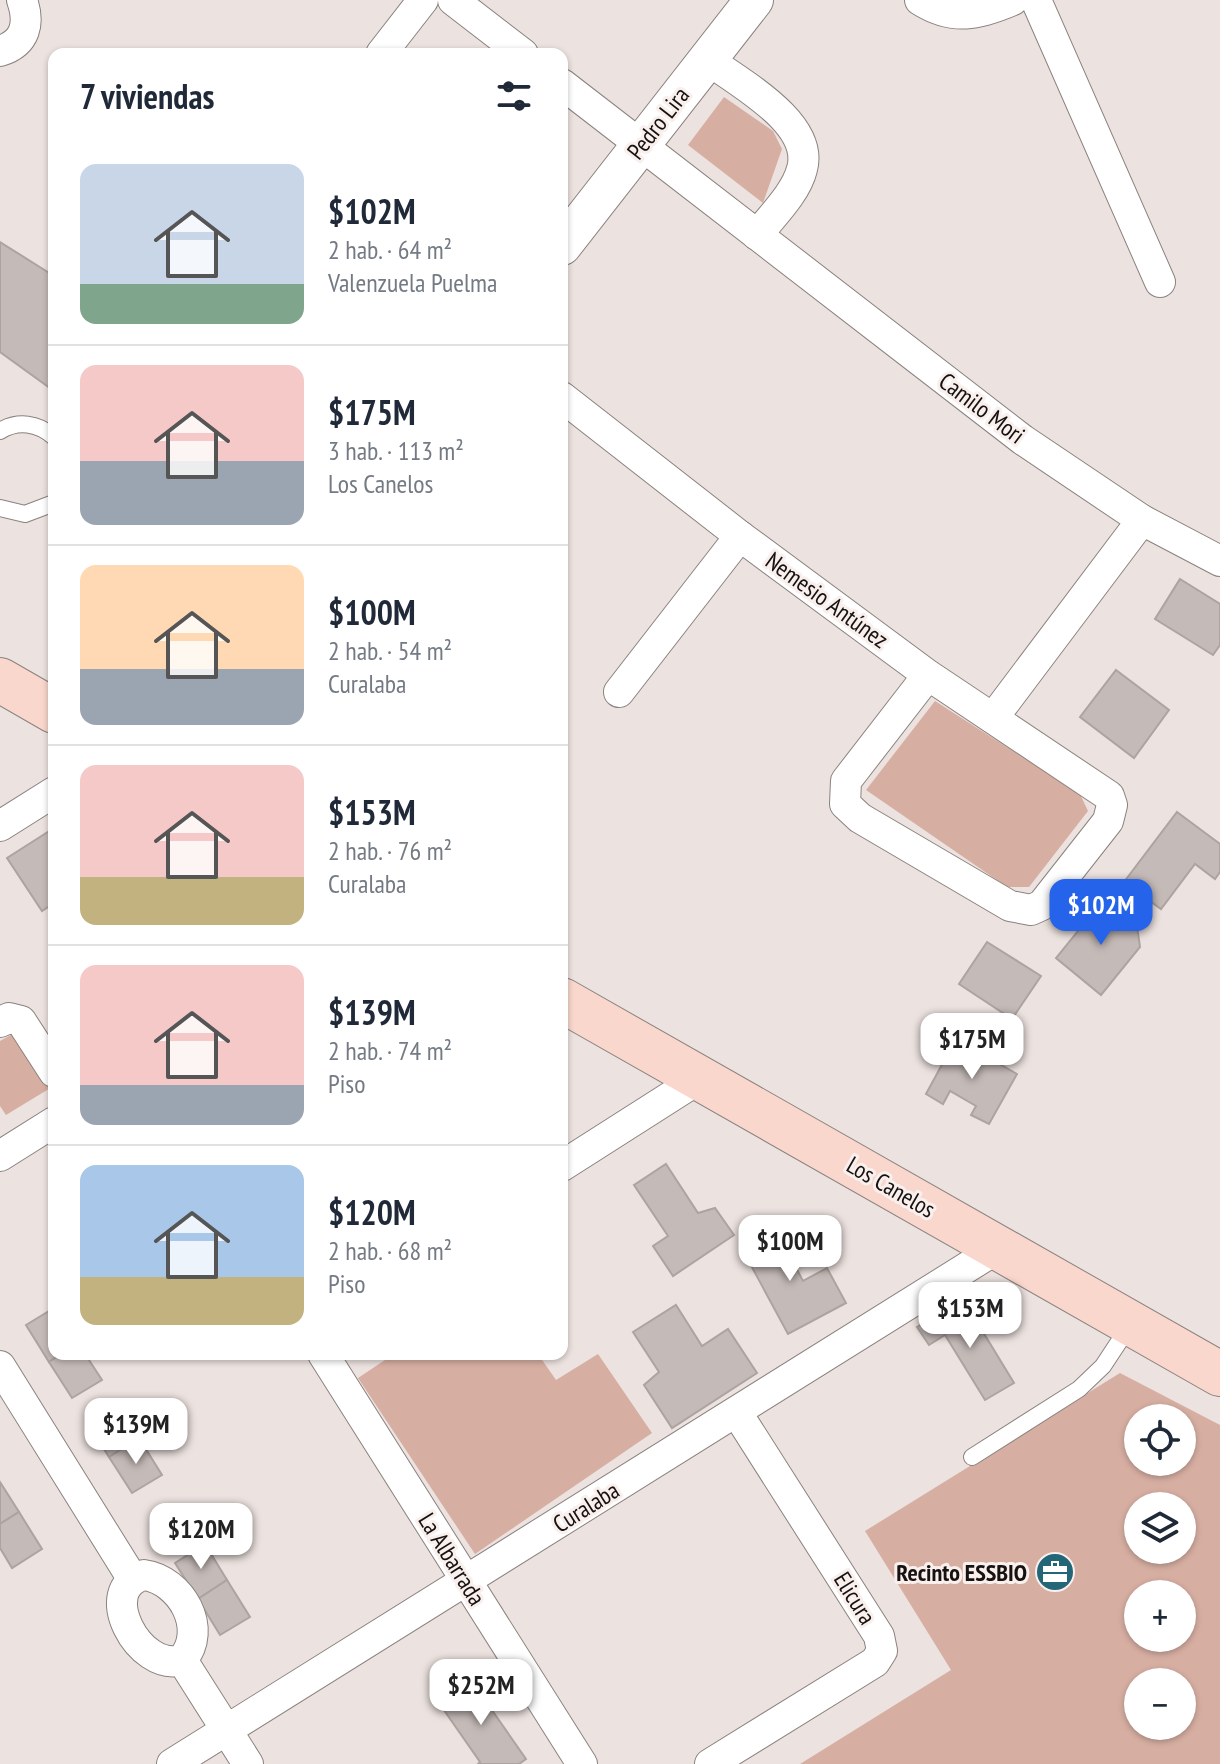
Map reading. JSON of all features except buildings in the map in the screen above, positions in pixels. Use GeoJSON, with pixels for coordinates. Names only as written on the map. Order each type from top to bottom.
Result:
{"type":"FeatureCollection","features":[{"type":"Feature","properties":{"kind":"main road"},"geometry":{"type":"LineString","coordinates":[[0,680],[48,708]]}},
{"type":"Feature","properties":{"kind":"main road","name":"Los Canelos"},"geometry":{"type":"LineString","coordinates":[[568,1003],[1220,1374]]}},
{"type":"Feature","properties":{"kind":"street"},"geometry":{"type":"LineString","coordinates":[[0,51],[23,35],[27,26],[22,0]]}},
{"type":"Feature","properties":{"kind":"street"},"geometry":{"type":"LineString","coordinates":[[386,48],[423,0]]}},
{"type":"Feature","properties":{"kind":"street"},"geometry":{"type":"LineString","coordinates":[[453,0],[515,48]]}},
{"type":"Feature","properties":{"kind":"street","name":"Pedro Lira"},"geometry":{"type":"LineString","coordinates":[[568,238],[754,0]]}},
{"type":"Feature","properties":{"kind":"street"},"geometry":{"type":"LineString","coordinates":[[920,0],[956,15],[973,15],[1013,0]]}},
{"type":"Feature","properties":{"kind":"street"},"geometry":{"type":"LineString","coordinates":[[1036,0],[1160,282]]}},
{"type":"Feature","properties":{"kind":"street"},"geometry":{"type":"LineString","coordinates":[[707,59],[792,125],[804,149],[798,180],[757,235]]}},
{"type":"Feature","properties":{"kind":"street","name":"Camilo Mori"},"geometry":{"type":"LineString","coordinates":[[568,89],[1023,440],[1142,520],[1220,561]]}},
{"type":"Feature","properties":{"kind":"street","name":"Nemesio Antúnez"},"geometry":{"type":"LineString","coordinates":[[568,402],[740,536],[928,675],[1102,789],[1112,805],[1108,821],[1042,905],[1031,910],[1010,906],[860,818],[845,804],[846,781],[928,675]]}},
{"type":"Feature","properties":{"kind":"street"},"geometry":{"type":"LineString","coordinates":[[993,718],[1142,520]]}},
{"type":"Feature","properties":{"kind":"street"},"geometry":{"type":"LineString","coordinates":[[619,692],[740,536]]}},
{"type":"Feature","properties":{"kind":"street"},"geometry":{"type":"LineString","coordinates":[[0,826],[48,796]]}},
{"type":"Feature","properties":{"kind":"street"},"geometry":{"type":"LineString","coordinates":[[0,1022],[9,1018],[21,1021],[48,1063]]}},
{"type":"Feature","properties":{"kind":"street"},"geometry":{"type":"LineString","coordinates":[[568,1162],[700,1078]]}},
{"type":"Feature","properties":{"kind":"street"},"geometry":{"type":"LineString","coordinates":[[4,1145],[48,1125]]}},
{"type":"Feature","properties":{"kind":"street","name":"Curalaba"},"geometry":{"type":"LineString","coordinates":[[172,1764],[998,1248]]}},
{"type":"Feature","properties":{"kind":"street","name":"La Albarrada"},"geometry":{"type":"LineString","coordinates":[[327,1360],[582,1764]]}},
{"type":"Feature","properties":{"kind":"street"},"geometry":{"type":"LineString","coordinates":[[0,1366],[132,1578]]}},
{"type":"Feature","properties":{"kind":"street","name":"Elicura"},"geometry":{"type":"LineString","coordinates":[[710,1764],[875,1662],[882,1651],[879,1636],[737,1413]]}},
{"type":"Feature","properties":{"kind":"street"},"geometry":{"type":"LineString","coordinates":[[144,1575],[167,1582],[187,1610],[195,1632],[194,1643],[182,1660],[165,1663],[154,1659],[125,1620],[121,1597],[132,1578],[144,1575]]}},
{"type":"Feature","properties":{"kind":"street"},"geometry":{"type":"LineString","coordinates":[[182,1660],[248,1764]]}},
{"type":"Feature","properties":{"kind":"lane"},"geometry":{"type":"LineString","coordinates":[[0,431],[21,424],[37,426],[48,433]]}},
{"type":"Feature","properties":{"kind":"lane"},"geometry":{"type":"LineString","coordinates":[[0,508],[25,514],[48,505]]}},
{"type":"Feature","properties":{"kind":"lane"},"geometry":{"type":"LineString","coordinates":[[972,1457],[1079,1389],[1103,1366],[1131,1324]]}},
{"type":"Feature","properties":{"kind":"shaded area"},"geometry":{"type":"Polygon","coordinates":[[[724,97],[773,131],[782,149],[763,203],[688,145],[724,97]]]}},
{"type":"Feature","properties":{"kind":"shaded area"},"geometry":{"type":"Polygon","coordinates":[[[935,701],[1080,794],[1088,811],[1029,887],[1007,887],[866,790],[935,701]]]}},
{"type":"Feature","properties":{"kind":"shaded area"},"geometry":{"type":"Polygon","coordinates":[[[18,1031],[48,1080],[48,1089],[6,1115],[0,1106],[0,1041],[18,1031]]]}},
{"type":"Feature","properties":{"kind":"shaded area"},"geometry":{"type":"Polygon","coordinates":[[[598,1354],[652,1433],[475,1554],[358,1378],[385,1360],[542,1360],[556,1380],[598,1354]]]}},
{"type":"Feature","properties":{"kind":"shaded area","name":"Recinto ESSBIO"},"geometry":{"type":"Polygon","coordinates":[[[1120,1373],[1180,1404],[1124,1404],[1124,1476],[1196,1476],[1196,1413],[1220,1425],[1220,1764],[800,1764],[951,1670],[865,1531],[1120,1373]]]}},
{"type":"Feature","properties":{"kind":"place","name":"Recinto ESSBIO"},"geometry":{"type":"Point","coordinates":[1055,1572]}}]}
